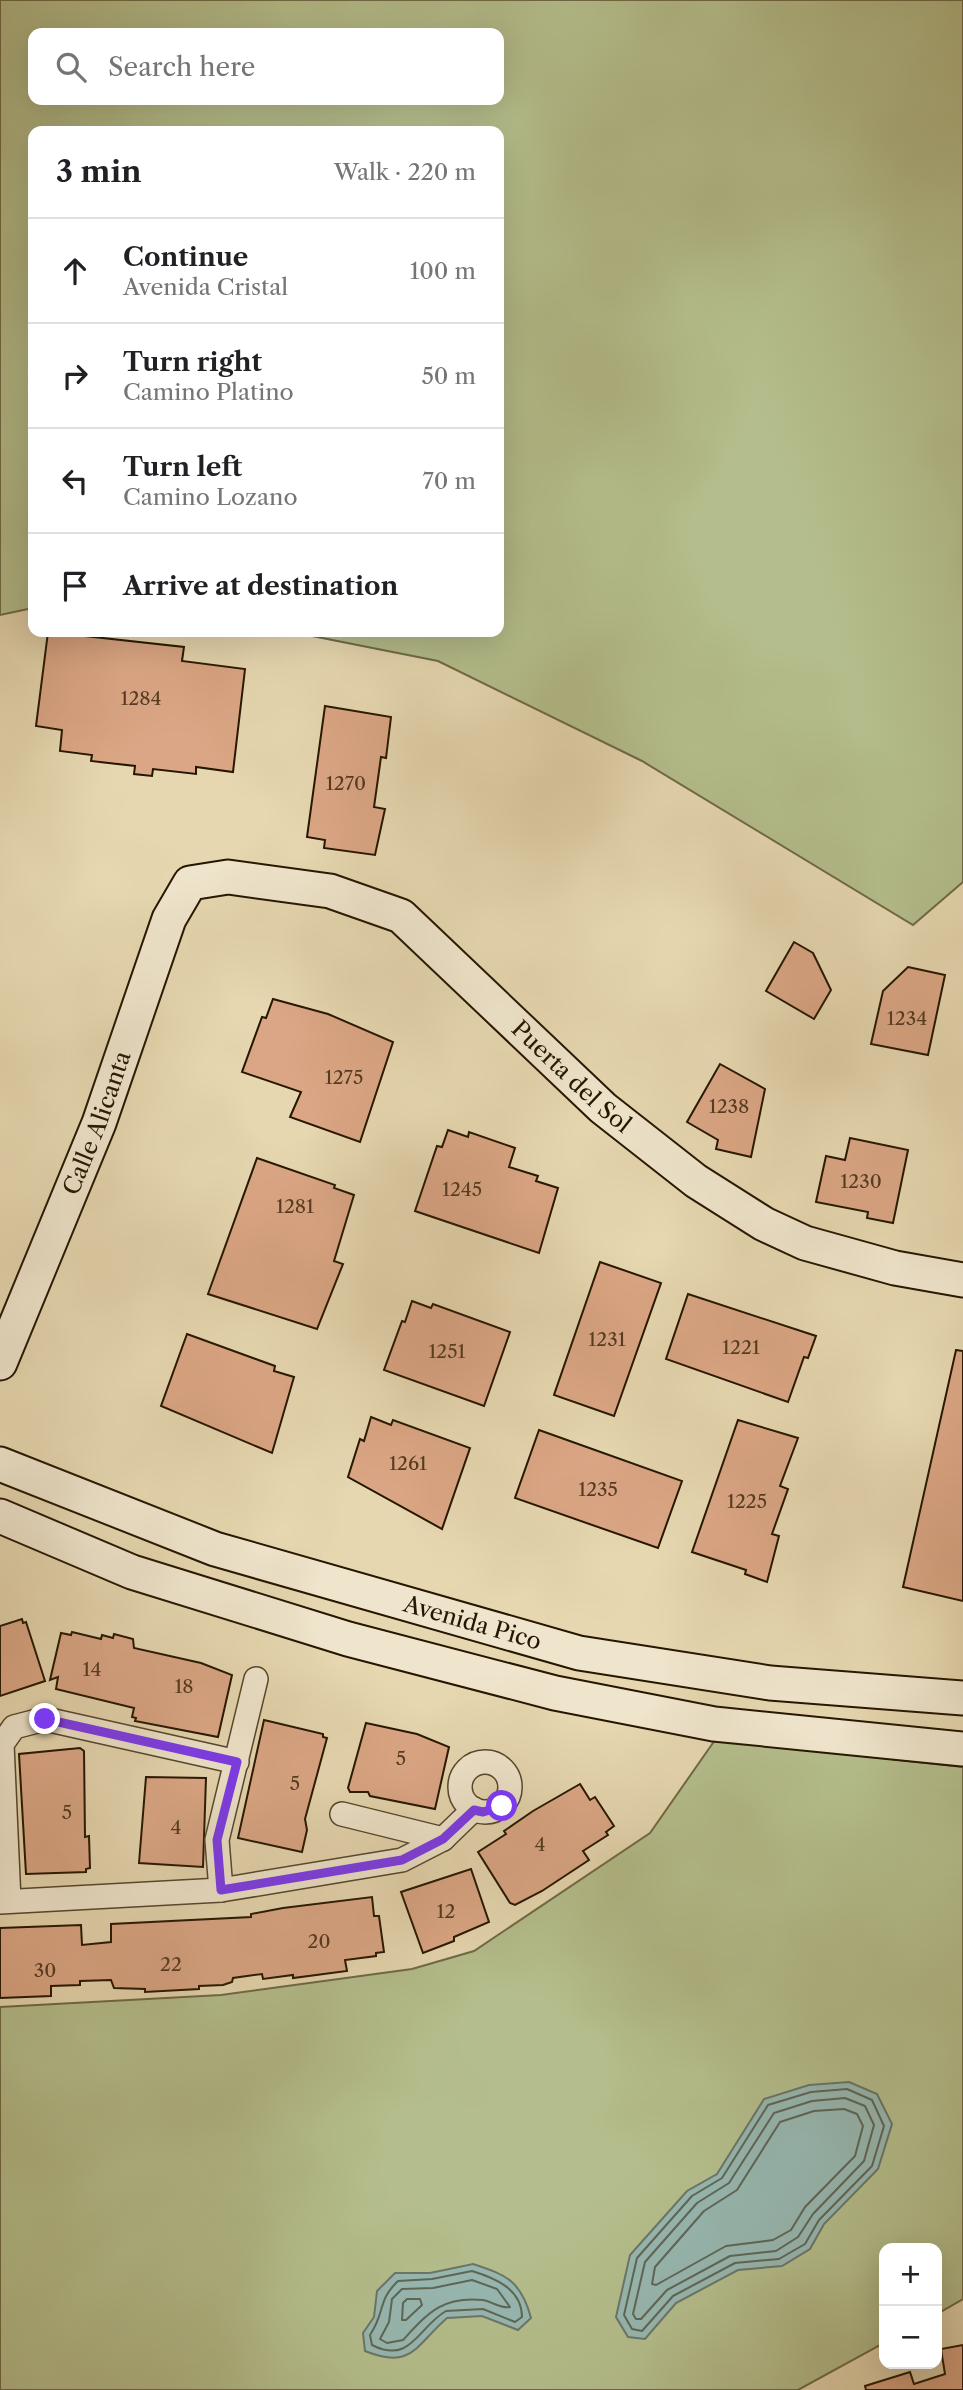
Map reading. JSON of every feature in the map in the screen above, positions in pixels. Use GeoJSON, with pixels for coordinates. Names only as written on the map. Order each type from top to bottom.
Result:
{"type":"FeatureCollection","features":[{"type":"Feature","properties":{"kind":"main road","name":"Puerta del Sol"},"geometry":{"type":"LineString","coordinates":[[190,883],[228,877],[330,891],[401,916],[612,1116],[696,1181],[764,1224],[806,1242],[895,1268],[963,1280]]}},
{"type":"Feature","properties":{"kind":"main road","name":"Calle Alicanta"},"geometry":{"type":"LineString","coordinates":[[0,1363],[99,1123],[169,919],[190,883]]}},
{"type":"Feature","properties":{"kind":"main road","name":"Avenida Pico"},"geometry":{"type":"LineString","coordinates":[[0,1464],[215,1549],[579,1653],[770,1683],[963,1698]]}},
{"type":"Feature","properties":{"kind":"main road","name":"Avenida Pico"},"geometry":{"type":"LineString","coordinates":[[0,1516],[132,1572],[348,1639],[555,1693],[714,1724],[963,1749]]}},
{"type":"Feature","properties":{"kind":"street"},"geometry":{"type":"LineString","coordinates":[[221,1890],[217,1840],[256,1679]]}},
{"type":"Feature","properties":{"kind":"street"},"geometry":{"type":"LineString","coordinates":[[237,1762],[45,1719],[14,1727],[2,1744],[5,1901],[221,1890],[402,1860],[443,1839],[474,1810]]}},
{"type":"Feature","properties":{"kind":"street"},"geometry":{"type":"LineString","coordinates":[[342,1814],[443,1839]]}},
{"type":"Feature","properties":{"kind":"green space"},"geometry":{"type":"Polygon","coordinates":[[[0,0],[963,0],[963,882],[913,925],[642,761],[438,661],[317,637],[504,637],[504,126],[28,126],[28,609],[0,615],[0,0]]]}},
{"type":"Feature","properties":{"kind":"green space"},"geometry":{"type":"Polygon","coordinates":[[[715,1740],[963,1767],[963,2299],[942,2311],[942,2243],[879,2243],[879,2346],[798,2390],[0,2390],[0,2007],[221,1995],[412,1969],[474,1951],[650,1833],[715,1740]]]}},
{"type":"Feature","properties":{"kind":"water"},"geometry":{"type":"Polygon","coordinates":[[[849,2082],[877,2094],[892,2124],[878,2169],[824,2224],[810,2249],[782,2266],[738,2270],[676,2303],[645,2339],[628,2337],[616,2317],[630,2255],[687,2191],[717,2174],[764,2099],[809,2085],[849,2082]]]}},
{"type":"Feature","properties":{"kind":"water"},"geometry":{"type":"Polygon","coordinates":[[[473,2264],[504,2276],[517,2288],[531,2318],[518,2330],[482,2316],[447,2318],[419,2346],[403,2356],[393,2358],[365,2351],[363,2333],[374,2317],[377,2291],[395,2273],[430,2273],[473,2264]]]}},
{"type":"Feature","properties":{"kind":"building"},"geometry":{"type":"Polygon","coordinates":[[[47,637],[93,637],[184,647],[182,661],[245,669],[233,772],[196,767],[196,774],[153,769],[152,776],[134,774],[135,766],[91,761],[92,755],[60,751],[62,730],[36,726],[47,637]]]}},
{"type":"Feature","properties":{"kind":"building"},"geometry":{"type":"Polygon","coordinates":[[[325,706],[391,717],[386,758],[381,757],[374,807],[385,809],[375,855],[324,848],[325,840],[307,837],[325,706]]]}},
{"type":"Feature","properties":{"kind":"building"},"geometry":{"type":"Polygon","coordinates":[[[794,942],[813,953],[831,990],[814,1019],[766,991],[794,942]]]}},
{"type":"Feature","properties":{"kind":"building"},"geometry":{"type":"Polygon","coordinates":[[[908,967],[945,975],[928,1055],[871,1044],[883,991],[908,967]]]}},
{"type":"Feature","properties":{"kind":"building"},"geometry":{"type":"Polygon","coordinates":[[[273,999],[328,1014],[393,1042],[360,1142],[290,1117],[301,1092],[242,1072],[262,1017],[266,1018],[273,999]]]}},
{"type":"Feature","properties":{"kind":"building"},"geometry":{"type":"Polygon","coordinates":[[[720,1064],[765,1089],[751,1157],[716,1149],[718,1140],[687,1122],[720,1064]]]}},
{"type":"Feature","properties":{"kind":"building"},"geometry":{"type":"Polygon","coordinates":[[[448,1130],[468,1137],[469,1132],[515,1148],[509,1167],[538,1176],[536,1181],[558,1188],[539,1253],[415,1211],[437,1146],[442,1147],[448,1130]]]}},
{"type":"Feature","properties":{"kind":"building"},"geometry":{"type":"Polygon","coordinates":[[[850,1138],[908,1150],[893,1223],[867,1218],[868,1212],[816,1202],[826,1156],[845,1160],[850,1138]]]}},
{"type":"Feature","properties":{"kind":"building"},"geometry":{"type":"Polygon","coordinates":[[[257,1158],[335,1185],[334,1188],[354,1195],[334,1261],[343,1264],[317,1329],[208,1294],[257,1158]]]}},
{"type":"Feature","properties":{"kind":"building"},"geometry":{"type":"Polygon","coordinates":[[[600,1262],[661,1283],[614,1416],[554,1395],[600,1262]]]}},
{"type":"Feature","properties":{"kind":"building"},"geometry":{"type":"Polygon","coordinates":[[[688,1294],[816,1336],[808,1358],[804,1357],[788,1402],[666,1359],[688,1294]]]}},
{"type":"Feature","properties":{"kind":"building"},"geometry":{"type":"Polygon","coordinates":[[[412,1301],[431,1308],[433,1304],[510,1332],[484,1406],[384,1370],[412,1301]]]}},
{"type":"Feature","properties":{"kind":"building"},"geometry":{"type":"Polygon","coordinates":[[[187,1334],[275,1366],[274,1371],[294,1377],[272,1453],[161,1406],[187,1334]]]}},
{"type":"Feature","properties":{"kind":"building"},"geometry":{"type":"Polygon","coordinates":[[[956,1350],[963,1351],[963,1601],[903,1587],[956,1350]]]}},
{"type":"Feature","properties":{"kind":"building"},"geometry":{"type":"Polygon","coordinates":[[[371,1417],[391,1425],[393,1420],[470,1448],[442,1529],[348,1477],[360,1439],[364,1441],[371,1417]]]}},
{"type":"Feature","properties":{"kind":"building"},"geometry":{"type":"Polygon","coordinates":[[[738,1420],[798,1438],[780,1486],[788,1489],[772,1534],[779,1536],[767,1582],[745,1574],[746,1570],[692,1552],[738,1420]]]}},
{"type":"Feature","properties":{"kind":"building"},"geometry":{"type":"Polygon","coordinates":[[[539,1430],[682,1481],[658,1548],[515,1498],[539,1430]]]}},
{"type":"Feature","properties":{"kind":"building"},"geometry":{"type":"Polygon","coordinates":[[[22,1619],[23,1623],[26,1622],[45,1681],[0,1696],[0,1626],[22,1619]]]}},
{"type":"Feature","properties":{"kind":"building"},"geometry":{"type":"Polygon","coordinates":[[[72,1632],[101,1639],[102,1635],[113,1638],[114,1634],[133,1639],[134,1648],[201,1663],[232,1675],[218,1737],[135,1721],[136,1718],[132,1717],[134,1708],[56,1689],[58,1677],[50,1680],[61,1633],[71,1635],[72,1632]]]}},
{"type":"Feature","properties":{"kind":"building"},"geometry":{"type":"Polygon","coordinates":[[[264,1720],[323,1734],[323,1737],[327,1738],[305,1819],[307,1830],[302,1852],[238,1838],[264,1720]]]}},
{"type":"Feature","properties":{"kind":"building"},"geometry":{"type":"Polygon","coordinates":[[[366,1723],[417,1734],[449,1747],[435,1809],[370,1796],[368,1792],[350,1792],[348,1788],[366,1723]]]}},
{"type":"Feature","properties":{"kind":"building"},"geometry":{"type":"Polygon","coordinates":[[[80,1748],[84,1751],[85,1837],[89,1836],[90,1868],[86,1869],[86,1872],[26,1874],[19,1754],[80,1748]]]}},
{"type":"Feature","properties":{"kind":"building"},"geometry":{"type":"Polygon","coordinates":[[[146,1777],[206,1778],[203,1867],[139,1863],[146,1777]]]}},
{"type":"Feature","properties":{"kind":"building"},"geometry":{"type":"Polygon","coordinates":[[[580,1784],[590,1800],[595,1797],[614,1826],[606,1832],[608,1835],[583,1851],[589,1860],[542,1891],[515,1905],[510,1903],[478,1852],[506,1834],[504,1831],[533,1811],[580,1784]]]}},
{"type":"Feature","properties":{"kind":"building"},"geometry":{"type":"Polygon","coordinates":[[[471,1869],[489,1922],[454,1937],[454,1941],[423,1953],[401,1892],[471,1869]]]}},
{"type":"Feature","properties":{"kind":"building"},"geometry":{"type":"Polygon","coordinates":[[[372,1897],[374,1916],[379,1916],[384,1952],[376,1953],[376,1956],[345,1960],[347,1971],[293,1978],[293,1975],[263,1979],[262,1974],[233,1978],[232,1982],[223,1985],[199,1986],[199,1989],[145,1992],[145,1989],[114,1988],[111,1980],[80,1981],[80,1985],[51,1986],[51,1996],[0,1998],[0,1928],[81,1925],[82,1945],[111,1942],[111,1924],[251,1917],[251,1914],[283,1908],[372,1897]]]}},
{"type":"Feature","properties":{"kind":"building"},"geometry":{"type":"Polygon","coordinates":[[[963,2345],[963,2390],[866,2390],[865,2386],[910,2372],[914,2384],[945,2374],[942,2349],[963,2345]]]}},
{"type":"Feature","properties":{"kind":"route"},"geometry":{"type":"LineString","coordinates":[[45,1719],[237,1762],[217,1840],[221,1890],[402,1860],[425,1851],[443,1839],[474,1810],[493,1811],[502,1806]]}}]}
